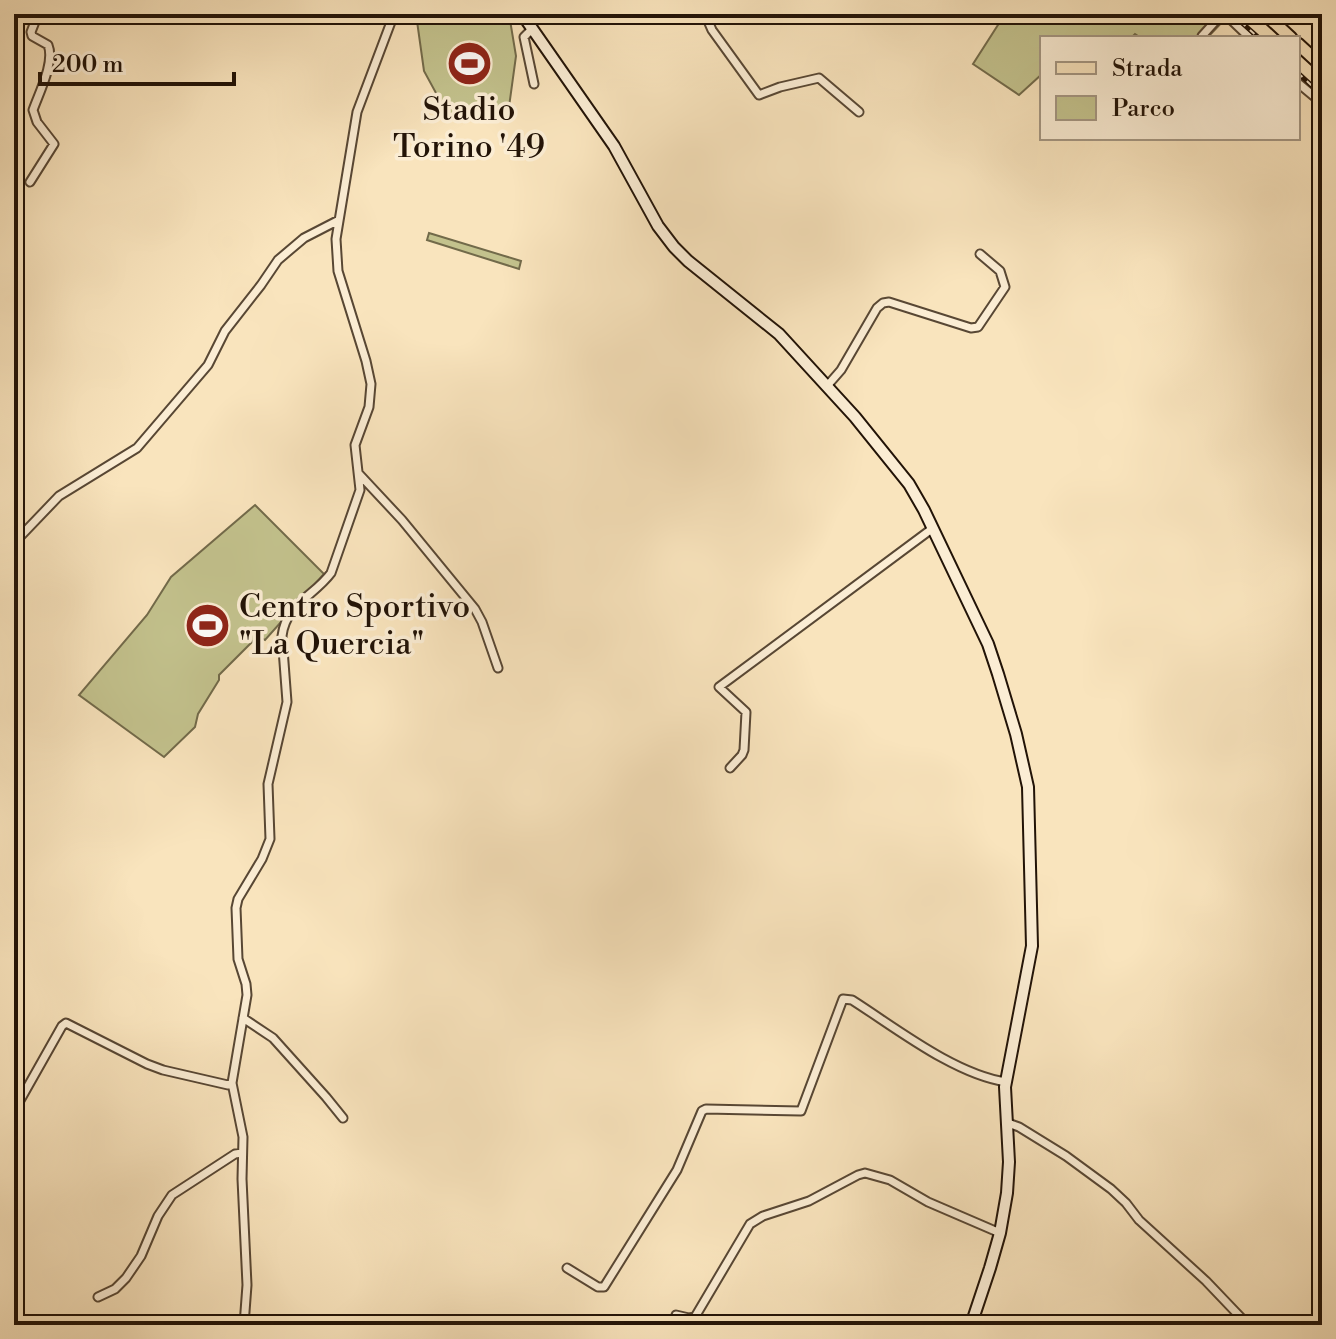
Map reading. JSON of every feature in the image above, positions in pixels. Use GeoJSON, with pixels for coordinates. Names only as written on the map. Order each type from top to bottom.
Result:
{"type":"FeatureCollection","features":[{"type":"Feature","properties":{"kind":"main road"},"geometry":{"type":"LineString","coordinates":[[522,14],[614,146],[658,226],[674,247],[779,334],[871,436],[909,484],[988,644],[1009,708],[1028,787],[1032,946],[1006,1082],[1008,1177],[1000,1233],[971,1325]]}},
{"type":"Feature","properties":{"kind":"main road"},"geometry":{"type":"LineString","coordinates":[[1265,14],[1289,36]]}},
{"type":"Feature","properties":{"kind":"main road"},"geometry":{"type":"LineString","coordinates":[[1300,46],[1322,66]]}},
{"type":"Feature","properties":{"kind":"street"},"geometry":{"type":"LineString","coordinates":[[30,182],[54,144],[37,122],[33,110],[45,81],[50,52],[48,45],[32,36],[38,14]]}},
{"type":"Feature","properties":{"kind":"street"},"geometry":{"type":"LineString","coordinates":[[394,14],[357,112],[336,239],[338,271],[370,375],[369,407],[355,445],[356,467],[475,609],[498,668]]}},
{"type":"Feature","properties":{"kind":"street"},"geometry":{"type":"LineString","coordinates":[[705,14],[712,30],[759,95],[819,78],[859,112]]}},
{"type":"Feature","properties":{"kind":"street"},"geometry":{"type":"LineString","coordinates":[[1202,36],[1224,14],[1248,36]]}},
{"type":"Feature","properties":{"kind":"street"},"geometry":{"type":"LineString","coordinates":[[1278,27],[1292,14]]}},
{"type":"Feature","properties":{"kind":"street"},"geometry":{"type":"LineString","coordinates":[[532,29],[524,37],[534,84]]}},
{"type":"Feature","properties":{"kind":"street"},"geometry":{"type":"LineString","coordinates":[[1300,85],[1322,103]]}},
{"type":"Feature","properties":{"kind":"street"},"geometry":{"type":"LineString","coordinates":[[14,543],[59,496],[137,448],[208,365],[225,331],[278,260],[304,238],[339,220]]}},
{"type":"Feature","properties":{"kind":"street"},"geometry":{"type":"LineString","coordinates":[[827,386],[841,370],[877,308],[883,303],[889,302],[971,328],[978,327],[1005,287],[1000,271],[980,254]]}},
{"type":"Feature","properties":{"kind":"street"},"geometry":{"type":"LineString","coordinates":[[244,1325],[247,1285],[243,1137],[232,1083],[247,995],[238,959],[236,908],[270,839],[268,784],[287,702],[283,626],[288,615],[331,573],[358,498],[359,474]]}},
{"type":"Feature","properties":{"kind":"street"},"geometry":{"type":"LineString","coordinates":[[730,768],[744,750],[747,716],[743,708],[719,687],[933,528]]}},
{"type":"Feature","properties":{"kind":"street"},"geometry":{"type":"LineString","coordinates":[[567,1268],[598,1287],[604,1287],[677,1170],[702,1111],[801,1111],[843,999],[852,1000],[973,1073],[1006,1082]]}},
{"type":"Feature","properties":{"kind":"street"},"geometry":{"type":"LineString","coordinates":[[243,1018],[273,1038],[343,1118]]}},
{"type":"Feature","properties":{"kind":"street"},"geometry":{"type":"LineString","coordinates":[[14,1111],[66,1023],[155,1067],[228,1085],[232,1083]]}},
{"type":"Feature","properties":{"kind":"street"},"geometry":{"type":"LineString","coordinates":[[1008,1123],[1066,1156],[1111,1189],[1248,1325]]}},
{"type":"Feature","properties":{"kind":"street"},"geometry":{"type":"LineString","coordinates":[[98,1297],[115,1289],[126,1278],[141,1256],[158,1216],[172,1195],[235,1154],[242,1153]]}},
{"type":"Feature","properties":{"kind":"street"},"geometry":{"type":"LineString","coordinates":[[676,1315],[695,1317],[750,1224],[763,1216],[809,1201],[858,1175],[881,1176],[928,1202],[1000,1233]]}},
{"type":"Feature","properties":{"kind":"green space","name":"Stadio Torino '49"},"geometry":{"type":"Polygon","coordinates":[[[416,14],[509,14],[516,56],[509,107],[449,117],[424,71],[416,14]]]}},
{"type":"Feature","properties":{"kind":"green space"},"geometry":{"type":"Polygon","coordinates":[[[1005,14],[1228,16],[1209,36],[1040,36],[1040,76],[1019,95],[973,64],[1005,14]]]}},
{"type":"Feature","properties":{"kind":"green space"},"geometry":{"type":"Polygon","coordinates":[[[429,233],[521,261],[519,269],[427,240],[429,233]]]}},
{"type":"Feature","properties":{"kind":"green space","name":"Centro Sportivo \"La Quercia\""},"geometry":{"type":"Polygon","coordinates":[[[255,505],[324,574],[265,640],[258,636],[219,675],[198,714],[195,727],[164,757],[79,695],[147,615],[171,577],[255,505]]]}},
{"type":"Feature","properties":{"kind":"railway"},"geometry":{"type":"LineString","coordinates":[[1232,14],[1257,36]]}},
{"type":"Feature","properties":{"kind":"railway"},"geometry":{"type":"LineString","coordinates":[[1300,75],[1322,95]]}},
{"type":"Feature","properties":{"kind":"place","name":"Stadio Torino '49"},"geometry":{"type":"Point","coordinates":[469,63]}},
{"type":"Feature","properties":{"kind":"place","name":"Centro Sportivo \"La Quercia\""},"geometry":{"type":"Point","coordinates":[208,625]}}]}
